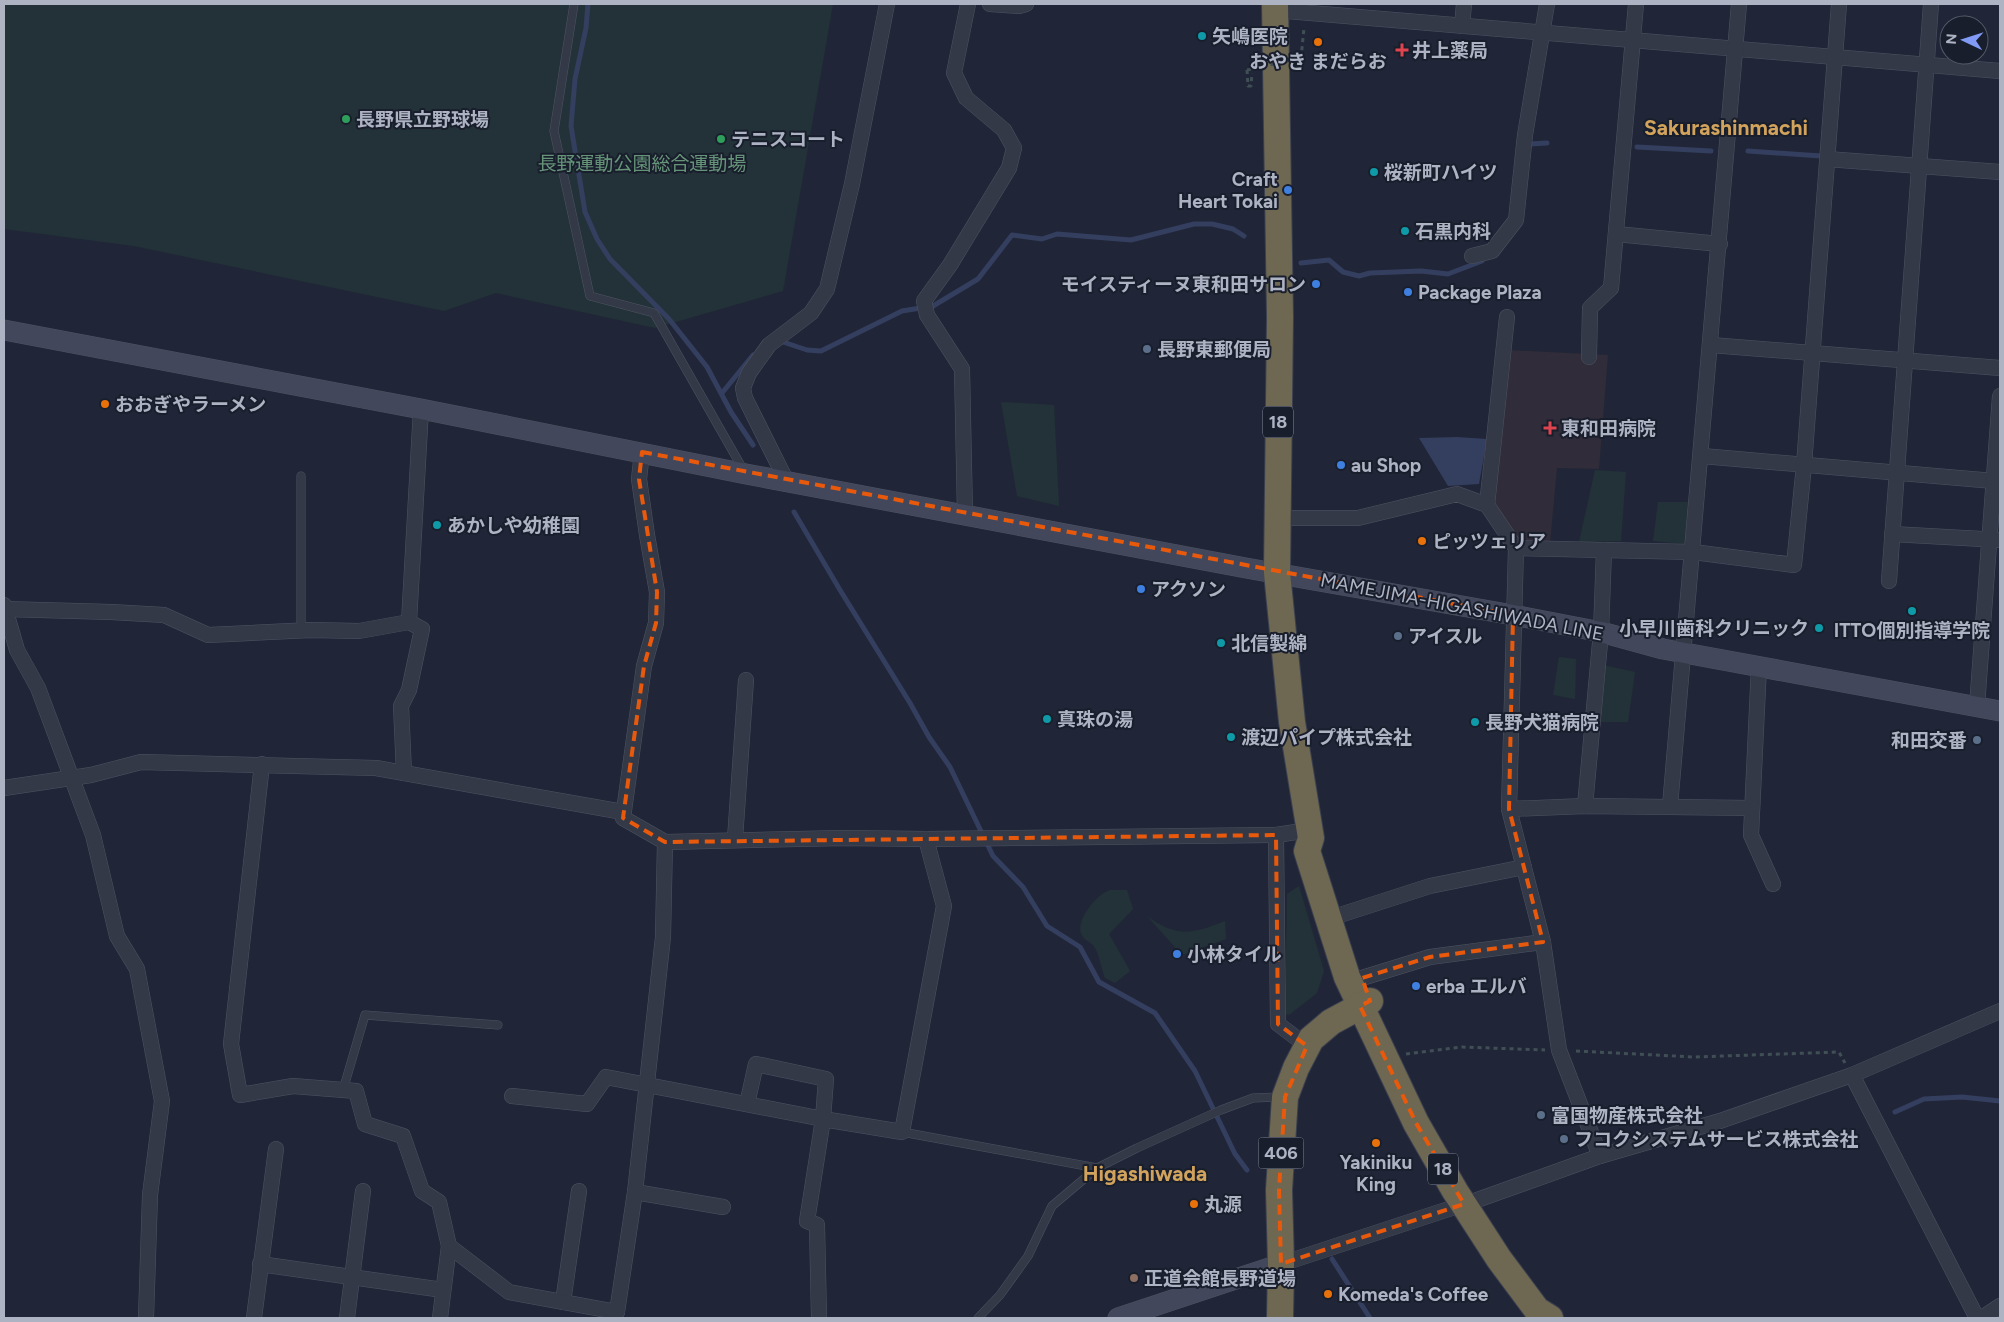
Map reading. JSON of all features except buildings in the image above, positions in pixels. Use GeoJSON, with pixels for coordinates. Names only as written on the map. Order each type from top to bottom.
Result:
{"type":"FeatureCollection","features":[{"type":"Feature","properties":{"kind":"highway","name":"18"},"geometry":{"type":"LineString","coordinates":[[1275,7],[1280,317],[1276,518],[1277,573],[1292,722],[1310,834],[1307,851],[1347,977],[1364,995],[1398,1055],[1436,1129],[1470,1202]]}},
{"type":"Feature","properties":{"kind":"highway","name":"18"},"geometry":{"type":"LineString","coordinates":[[1310,834],[1321,848],[1364,995],[1416,1123],[1470,1202],[1546,1302],[1549,1317]]}},
{"type":"Feature","properties":{"kind":"highway","name":"406"},"geometry":{"type":"LineString","coordinates":[[1280,1318],[1279,1190],[1285,1097],[1296,1068],[1311,1038],[1364,995]]}},
{"type":"Feature","properties":{"kind":"street"},"geometry":{"type":"LineString","coordinates":[[786,480],[745,398],[743,388],[749,373],[769,345],[811,314],[826,289],[852,184],[887,4]]}},
{"type":"Feature","properties":{"kind":"street"},"geometry":{"type":"LineString","coordinates":[[965,514],[962,369],[927,315],[924,301],[950,265],[1009,168],[1014,148],[1004,130],[966,98],[954,73],[968,4]]}},
{"type":"Feature","properties":{"kind":"street"},"geometry":{"type":"LineString","coordinates":[[990,4],[1019,6],[1026,4]]}},
{"type":"Feature","properties":{"kind":"street"},"geometry":{"type":"LineString","coordinates":[[1462,26],[1464,4]]}},
{"type":"Feature","properties":{"kind":"street"},"geometry":{"type":"LineString","coordinates":[[1472,256],[1492,251],[1516,220],[1525,135],[1547,4]]}},
{"type":"Feature","properties":{"kind":"street"},"geometry":{"type":"LineString","coordinates":[[1589,357],[1590,308],[1611,288],[1636,4]]}},
{"type":"Feature","properties":{"kind":"street"},"geometry":{"type":"LineString","coordinates":[[1670,806],[1694,552],[1739,4]]}},
{"type":"Feature","properties":{"kind":"street"},"geometry":{"type":"LineString","coordinates":[[1516,548],[1694,552],[1794,565],[1804,464],[1839,4]]}},
{"type":"Feature","properties":{"kind":"street"},"geometry":{"type":"LineString","coordinates":[[1889,581],[1930,4]]}},
{"type":"Feature","properties":{"kind":"street"},"geometry":{"type":"LineString","coordinates":[[1275,7],[1541,33],[2000,71]]}},
{"type":"Feature","properties":{"kind":"street"},"geometry":{"type":"LineString","coordinates":[[1827,159],[2000,172]]}},
{"type":"Feature","properties":{"kind":"street"},"geometry":{"type":"LineString","coordinates":[[1616,234],[1720,244]]}},
{"type":"Feature","properties":{"kind":"street"},"geometry":{"type":"LineString","coordinates":[[1487,505],[1507,317]]}},
{"type":"Feature","properties":{"kind":"street","name":"MAMEJIMA-HIGASHIWADA LINE"},"geometry":{"type":"LineString","coordinates":[[4,330],[421,409],[746,474],[1513,615],[1600,632],[1685,653],[2000,711]]}},
{"type":"Feature","properties":{"kind":"street"},"geometry":{"type":"LineString","coordinates":[[1711,345],[2000,368]]}},
{"type":"Feature","properties":{"kind":"street"},"geometry":{"type":"LineString","coordinates":[[1976,706],[1995,540],[1994,481],[2000,396]]}},
{"type":"Feature","properties":{"kind":"street"},"geometry":{"type":"LineString","coordinates":[[410,622],[421,409]]}},
{"type":"Feature","properties":{"kind":"street"},"geometry":{"type":"LineString","coordinates":[[642,452],[639,479],[657,592],[656,623],[644,666],[623,818],[664,842],[735,839],[984,839],[1310,834]]}},
{"type":"Feature","properties":{"kind":"street"},"geometry":{"type":"LineString","coordinates":[[1702,456],[1994,481]]}},
{"type":"Feature","properties":{"kind":"street"},"geometry":{"type":"LineString","coordinates":[[1276,518],[1358,518],[1457,494],[1487,505],[1516,548],[1509,809],[1543,942],[1559,1050],[1600,1156]]}},
{"type":"Feature","properties":{"kind":"street"},"geometry":{"type":"LineString","coordinates":[[1892,534],[1995,540]]}},
{"type":"Feature","properties":{"kind":"street"},"geometry":{"type":"LineString","coordinates":[[1585,806],[1600,632],[1604,550]]}},
{"type":"Feature","properties":{"kind":"street"},"geometry":{"type":"LineString","coordinates":[[146,1318],[150,1195],[162,1101],[137,969],[117,936],[93,835],[38,688],[17,650],[4,607],[164,615],[208,635],[301,631],[359,632],[410,622],[422,629],[409,690],[400,706],[404,773]]}},
{"type":"Feature","properties":{"kind":"street"},"geometry":{"type":"LineString","coordinates":[[1759,666],[1751,835],[1773,884]]}},
{"type":"Feature","properties":{"kind":"street"},"geometry":{"type":"LineString","coordinates":[[735,839],[746,680]]}},
{"type":"Feature","properties":{"kind":"street"},"geometry":{"type":"LineString","coordinates":[[4,788],[91,775],[141,762],[376,768],[623,812]]}},
{"type":"Feature","properties":{"kind":"street"},"geometry":{"type":"LineString","coordinates":[[262,764],[231,1044],[240,1096],[293,1086],[356,1090],[365,1124],[403,1136],[422,1191],[440,1202],[449,1246],[440,1318]]}},
{"type":"Feature","properties":{"kind":"street"},"geometry":{"type":"LineString","coordinates":[[1509,809],[1585,806],[1752,808]]}},
{"type":"Feature","properties":{"kind":"street"},"geometry":{"type":"LineString","coordinates":[[1276,835],[1278,1024],[1307,1046]]}},
{"type":"Feature","properties":{"kind":"street"},"geometry":{"type":"LineString","coordinates":[[512,1096],[588,1104],[606,1077],[823,1119],[902,1132],[944,906],[926,839]]}},
{"type":"Feature","properties":{"kind":"street"},"geometry":{"type":"LineString","coordinates":[[449,1246],[509,1292],[564,1302],[616,1315],[635,1192],[663,937],[664,842]]}},
{"type":"Feature","properties":{"kind":"street"},"geometry":{"type":"LineString","coordinates":[[1340,915],[1430,886],[1524,867]]}},
{"type":"Feature","properties":{"kind":"street"},"geometry":{"type":"LineString","coordinates":[[1364,995],[1430,957],[1543,942]]}},
{"type":"Feature","properties":{"kind":"street"},"geometry":{"type":"LineString","coordinates":[[1118,1318],[1470,1202],[1600,1156],[1720,1121],[1852,1076],[2000,1011]]}},
{"type":"Feature","properties":{"kind":"street"},"geometry":{"type":"LineString","coordinates":[[747,1104],[756,1064],[826,1079],[823,1119],[807,1221],[817,1225],[819,1318]]}},
{"type":"Feature","properties":{"kind":"street"},"geometry":{"type":"LineString","coordinates":[[1852,1076],[1977,1318]]}},
{"type":"Feature","properties":{"kind":"street"},"geometry":{"type":"LineString","coordinates":[[254,1318],[276,1149]]}},
{"type":"Feature","properties":{"kind":"street"},"geometry":{"type":"LineString","coordinates":[[347,1318],[363,1191]]}},
{"type":"Feature","properties":{"kind":"street"},"geometry":{"type":"LineString","coordinates":[[564,1302],[579,1191]]}},
{"type":"Feature","properties":{"kind":"street"},"geometry":{"type":"LineString","coordinates":[[635,1192],[723,1206]]}},
{"type":"Feature","properties":{"kind":"street"},"geometry":{"type":"LineString","coordinates":[[260,1264],[444,1290]]}},
{"type":"Feature","properties":{"kind":"street"},"geometry":{"type":"LineString","coordinates":[[1982,1318],[2000,1306]]}},
{"type":"Feature","properties":{"kind":"lane"},"geometry":{"type":"LineString","coordinates":[[574,4],[554,131],[590,296],[654,313],[746,474]]}},
{"type":"Feature","properties":{"kind":"lane"},"geometry":{"type":"LineString","coordinates":[[301,476],[301,631]]}},
{"type":"Feature","properties":{"kind":"lane"},"geometry":{"type":"LineString","coordinates":[[343,1090],[366,1015],[498,1025]]}},
{"type":"Feature","properties":{"kind":"lane"},"geometry":{"type":"LineString","coordinates":[[978,1318],[1000,1295],[1028,1256],[1052,1206],[1097,1168],[1221,1110],[1253,1098],[1285,1097]]}},
{"type":"Feature","properties":{"kind":"lane"},"geometry":{"type":"LineString","coordinates":[[902,1132],[1097,1168]]}},
{"type":"Feature","properties":{"kind":"path"},"geometry":{"type":"LineString","coordinates":[[1252,73],[1251,86],[1248,86],[1248,70],[1301,58],[1304,28]]}},
{"type":"Feature","properties":{"kind":"path"},"geometry":{"type":"LineString","coordinates":[[1398,1055],[1462,1047],[1694,1057],[1840,1052],[1852,1076]]}},
{"type":"Feature","properties":{"kind":"highlighted area"},"geometry":{"type":"Polygon","coordinates":[[[642,452],[1513,615],[1509,809],[1543,942],[1430,957],[1362,978],[1370,1001],[1360,1006],[1416,1123],[1464,1204],[1281,1264],[1279,1190],[1285,1097],[1307,1046],[1278,1024],[1276,835],[665,842],[623,818],[644,666],[656,623],[657,592],[639,479],[642,452]]]}},
{"type":"Feature","properties":{"kind":"shaded area","name":"東和田病院"},"geometry":{"type":"Polygon","coordinates":[[[1507,350],[1608,355],[1599,469],[1557,468],[1550,543],[1521,544],[1490,503],[1507,350]]]}},
{"type":"Feature","properties":{"kind":"green space","name":"長野運動公園総合運動場"},"geometry":{"type":"Polygon","coordinates":[[[4,4],[833,4],[783,291],[655,328],[496,293],[444,311],[134,246],[4,229],[4,4]]]}},
{"type":"Feature","properties":{"kind":"green space"},"geometry":{"type":"Polygon","coordinates":[[[1001,402],[1054,405],[1059,506],[1017,496],[1001,402]]]}},
{"type":"Feature","properties":{"kind":"green space"},"geometry":{"type":"Polygon","coordinates":[[[1595,470],[1626,472],[1621,541],[1579,542],[1595,470]]]}},
{"type":"Feature","properties":{"kind":"green space"},"geometry":{"type":"Polygon","coordinates":[[[1658,502],[1691,502],[1685,544],[1653,541],[1658,502]]]}},
{"type":"Feature","properties":{"kind":"green space"},"geometry":{"type":"Polygon","coordinates":[[[1559,657],[1576,659],[1575,699],[1553,695],[1559,657]]]}},
{"type":"Feature","properties":{"kind":"green space"},"geometry":{"type":"Polygon","coordinates":[[[1603,665],[1635,672],[1628,722],[1599,722],[1603,665]]]}},
{"type":"Feature","properties":{"kind":"green space"},"geometry":{"type":"Polygon","coordinates":[[[1299,886],[1324,971],[1317,993],[1289,1015],[1285,1014],[1287,894],[1299,886]]]}},
{"type":"Feature","properties":{"kind":"green space"},"geometry":{"type":"Polygon","coordinates":[[[1110,890],[1127,890],[1133,909],[1109,934],[1130,971],[1115,983],[1105,978],[1095,948],[1084,938],[1081,932],[1083,918],[1087,911],[1098,897],[1110,890]]]}},
{"type":"Feature","properties":{"kind":"green space"},"geometry":{"type":"Polygon","coordinates":[[[1147,916],[1167,928],[1185,932],[1203,929],[1225,921],[1226,939],[1182,955],[1147,916]]]}},
{"type":"Feature","properties":{"kind":"water"},"geometry":{"type":"Polygon","coordinates":[[[1457,437],[1487,439],[1479,484],[1448,486],[1419,438],[1457,437]]]}},
{"type":"Feature","properties":{"kind":"waterway"},"geometry":{"type":"LineString","coordinates":[[588,4],[586,28],[575,79],[571,126],[585,212],[597,239],[610,259],[669,319],[707,367],[731,412],[753,445]]}},
{"type":"Feature","properties":{"kind":"waterway"},"geometry":{"type":"LineString","coordinates":[[1530,144],[1547,143]]}},
{"type":"Feature","properties":{"kind":"waterway"},"geometry":{"type":"LineString","coordinates":[[1637,147],[1711,151]]}},
{"type":"Feature","properties":{"kind":"waterway"},"geometry":{"type":"LineString","coordinates":[[1748,151],[1821,156]]}},
{"type":"Feature","properties":{"kind":"waterway"},"geometry":{"type":"LineString","coordinates":[[780,341],[807,350],[821,351],[902,311],[933,306],[978,279],[1012,235],[1042,239],[1057,234],[1131,240],[1194,224],[1212,224],[1233,229],[1244,236]]}},
{"type":"Feature","properties":{"kind":"waterway"},"geometry":{"type":"LineString","coordinates":[[1301,263],[1329,260],[1343,272],[1359,276],[1370,273],[1421,271],[1448,274],[1482,261]]}},
{"type":"Feature","properties":{"kind":"waterway"},"geometry":{"type":"LineString","coordinates":[[722,393],[753,355]]}},
{"type":"Feature","properties":{"kind":"waterway"},"geometry":{"type":"LineString","coordinates":[[794,512],[929,737],[950,767],[993,856],[1023,887],[1047,926],[1080,947],[1099,982],[1155,1013],[1195,1071],[1235,1154],[1247,1170]]}},
{"type":"Feature","properties":{"kind":"waterway"},"geometry":{"type":"LineString","coordinates":[[1895,1112],[1924,1099],[1962,1097],[2000,1101]]}},
{"type":"Feature","properties":{"kind":"waterway"},"geometry":{"type":"LineString","coordinates":[[1332,1259],[1370,1318]]}},
{"type":"Feature","properties":{"kind":"place","name":"矢嶋医院"},"geometry":{"type":"Point","coordinates":[1202,36]}},
{"type":"Feature","properties":{"kind":"place","name":"おやき まだらお"},"geometry":{"type":"Point","coordinates":[1318,42]}},
{"type":"Feature","properties":{"kind":"place","name":"井上薬局"},"geometry":{"type":"Point","coordinates":[1402,50]}},
{"type":"Feature","properties":{"kind":"place","name":"長野県立野球場"},"geometry":{"type":"Point","coordinates":[346,119]}},
{"type":"Feature","properties":{"kind":"place","name":"テニスコート"},"geometry":{"type":"Point","coordinates":[721,139]}},
{"type":"Feature","properties":{"kind":"place","name":"桜新町ハイツ"},"geometry":{"type":"Point","coordinates":[1374,172]}},
{"type":"Feature","properties":{"kind":"place","name":"Craft Heart Tokai"},"geometry":{"type":"Point","coordinates":[1288,190]}},
{"type":"Feature","properties":{"kind":"place","name":"石黒内科"},"geometry":{"type":"Point","coordinates":[1405,231]}},
{"type":"Feature","properties":{"kind":"place","name":"モイスティーヌ東和田サロン"},"geometry":{"type":"Point","coordinates":[1316,284]}},
{"type":"Feature","properties":{"kind":"place","name":"Package Plaza"},"geometry":{"type":"Point","coordinates":[1408,292]}},
{"type":"Feature","properties":{"kind":"place","name":"長野東郵便局"},"geometry":{"type":"Point","coordinates":[1147,349]}},
{"type":"Feature","properties":{"kind":"place","name":"おおぎやラーメン"},"geometry":{"type":"Point","coordinates":[105,404]}},
{"type":"Feature","properties":{"kind":"place","name":"東和田病院"},"geometry":{"type":"Point","coordinates":[1550,428]}},
{"type":"Feature","properties":{"kind":"place","name":"au Shop"},"geometry":{"type":"Point","coordinates":[1341,465]}},
{"type":"Feature","properties":{"kind":"place","name":"あかしや幼稚園"},"geometry":{"type":"Point","coordinates":[437,525]}},
{"type":"Feature","properties":{"kind":"place","name":"ピッツェリア"},"geometry":{"type":"Point","coordinates":[1422,541]}},
{"type":"Feature","properties":{"kind":"place","name":"アクソン"},"geometry":{"type":"Point","coordinates":[1141,589]}},
{"type":"Feature","properties":{"kind":"place","name":"ITTO個別指導学院"},"geometry":{"type":"Point","coordinates":[1912,611]}},
{"type":"Feature","properties":{"kind":"place","name":"小早川歯科クリニック"},"geometry":{"type":"Point","coordinates":[1819,628]}},
{"type":"Feature","properties":{"kind":"place","name":"アイスル"},"geometry":{"type":"Point","coordinates":[1398,636]}},
{"type":"Feature","properties":{"kind":"place","name":"北信製綿"},"geometry":{"type":"Point","coordinates":[1221,643]}},
{"type":"Feature","properties":{"kind":"place","name":"真珠の湯"},"geometry":{"type":"Point","coordinates":[1047,719]}},
{"type":"Feature","properties":{"kind":"place","name":"長野犬猫病院"},"geometry":{"type":"Point","coordinates":[1475,722]}},
{"type":"Feature","properties":{"kind":"place","name":"渡辺パイプ株式会社"},"geometry":{"type":"Point","coordinates":[1231,737]}},
{"type":"Feature","properties":{"kind":"place","name":"和田交番"},"geometry":{"type":"Point","coordinates":[1977,740]}},
{"type":"Feature","properties":{"kind":"place","name":"小林タイル"},"geometry":{"type":"Point","coordinates":[1177,954]}},
{"type":"Feature","properties":{"kind":"place","name":"erba エルバ"},"geometry":{"type":"Point","coordinates":[1416,986]}},
{"type":"Feature","properties":{"kind":"place","name":"富国物産株式会社"},"geometry":{"type":"Point","coordinates":[1541,1115]}},
{"type":"Feature","properties":{"kind":"place","name":"フコクシステムサービス株式会社"},"geometry":{"type":"Point","coordinates":[1564,1139]}},
{"type":"Feature","properties":{"kind":"place","name":"Yakiniku King"},"geometry":{"type":"Point","coordinates":[1376,1143]}},
{"type":"Feature","properties":{"kind":"place","name":"丸源"},"geometry":{"type":"Point","coordinates":[1194,1204]}},
{"type":"Feature","properties":{"kind":"place","name":"正道会館長野道場"},"geometry":{"type":"Point","coordinates":[1134,1278]}},
{"type":"Feature","properties":{"kind":"place","name":"Komeda's Coffee"},"geometry":{"type":"Point","coordinates":[1328,1294]}},
{"type":"Feature","properties":{"kind":"district","name":"Sakurashinmachi"},"geometry":{"type":"Point","coordinates":[1726,127]}},
{"type":"Feature","properties":{"kind":"district","name":"Higashiwada"},"geometry":{"type":"Point","coordinates":[1145,1173]}}]}
